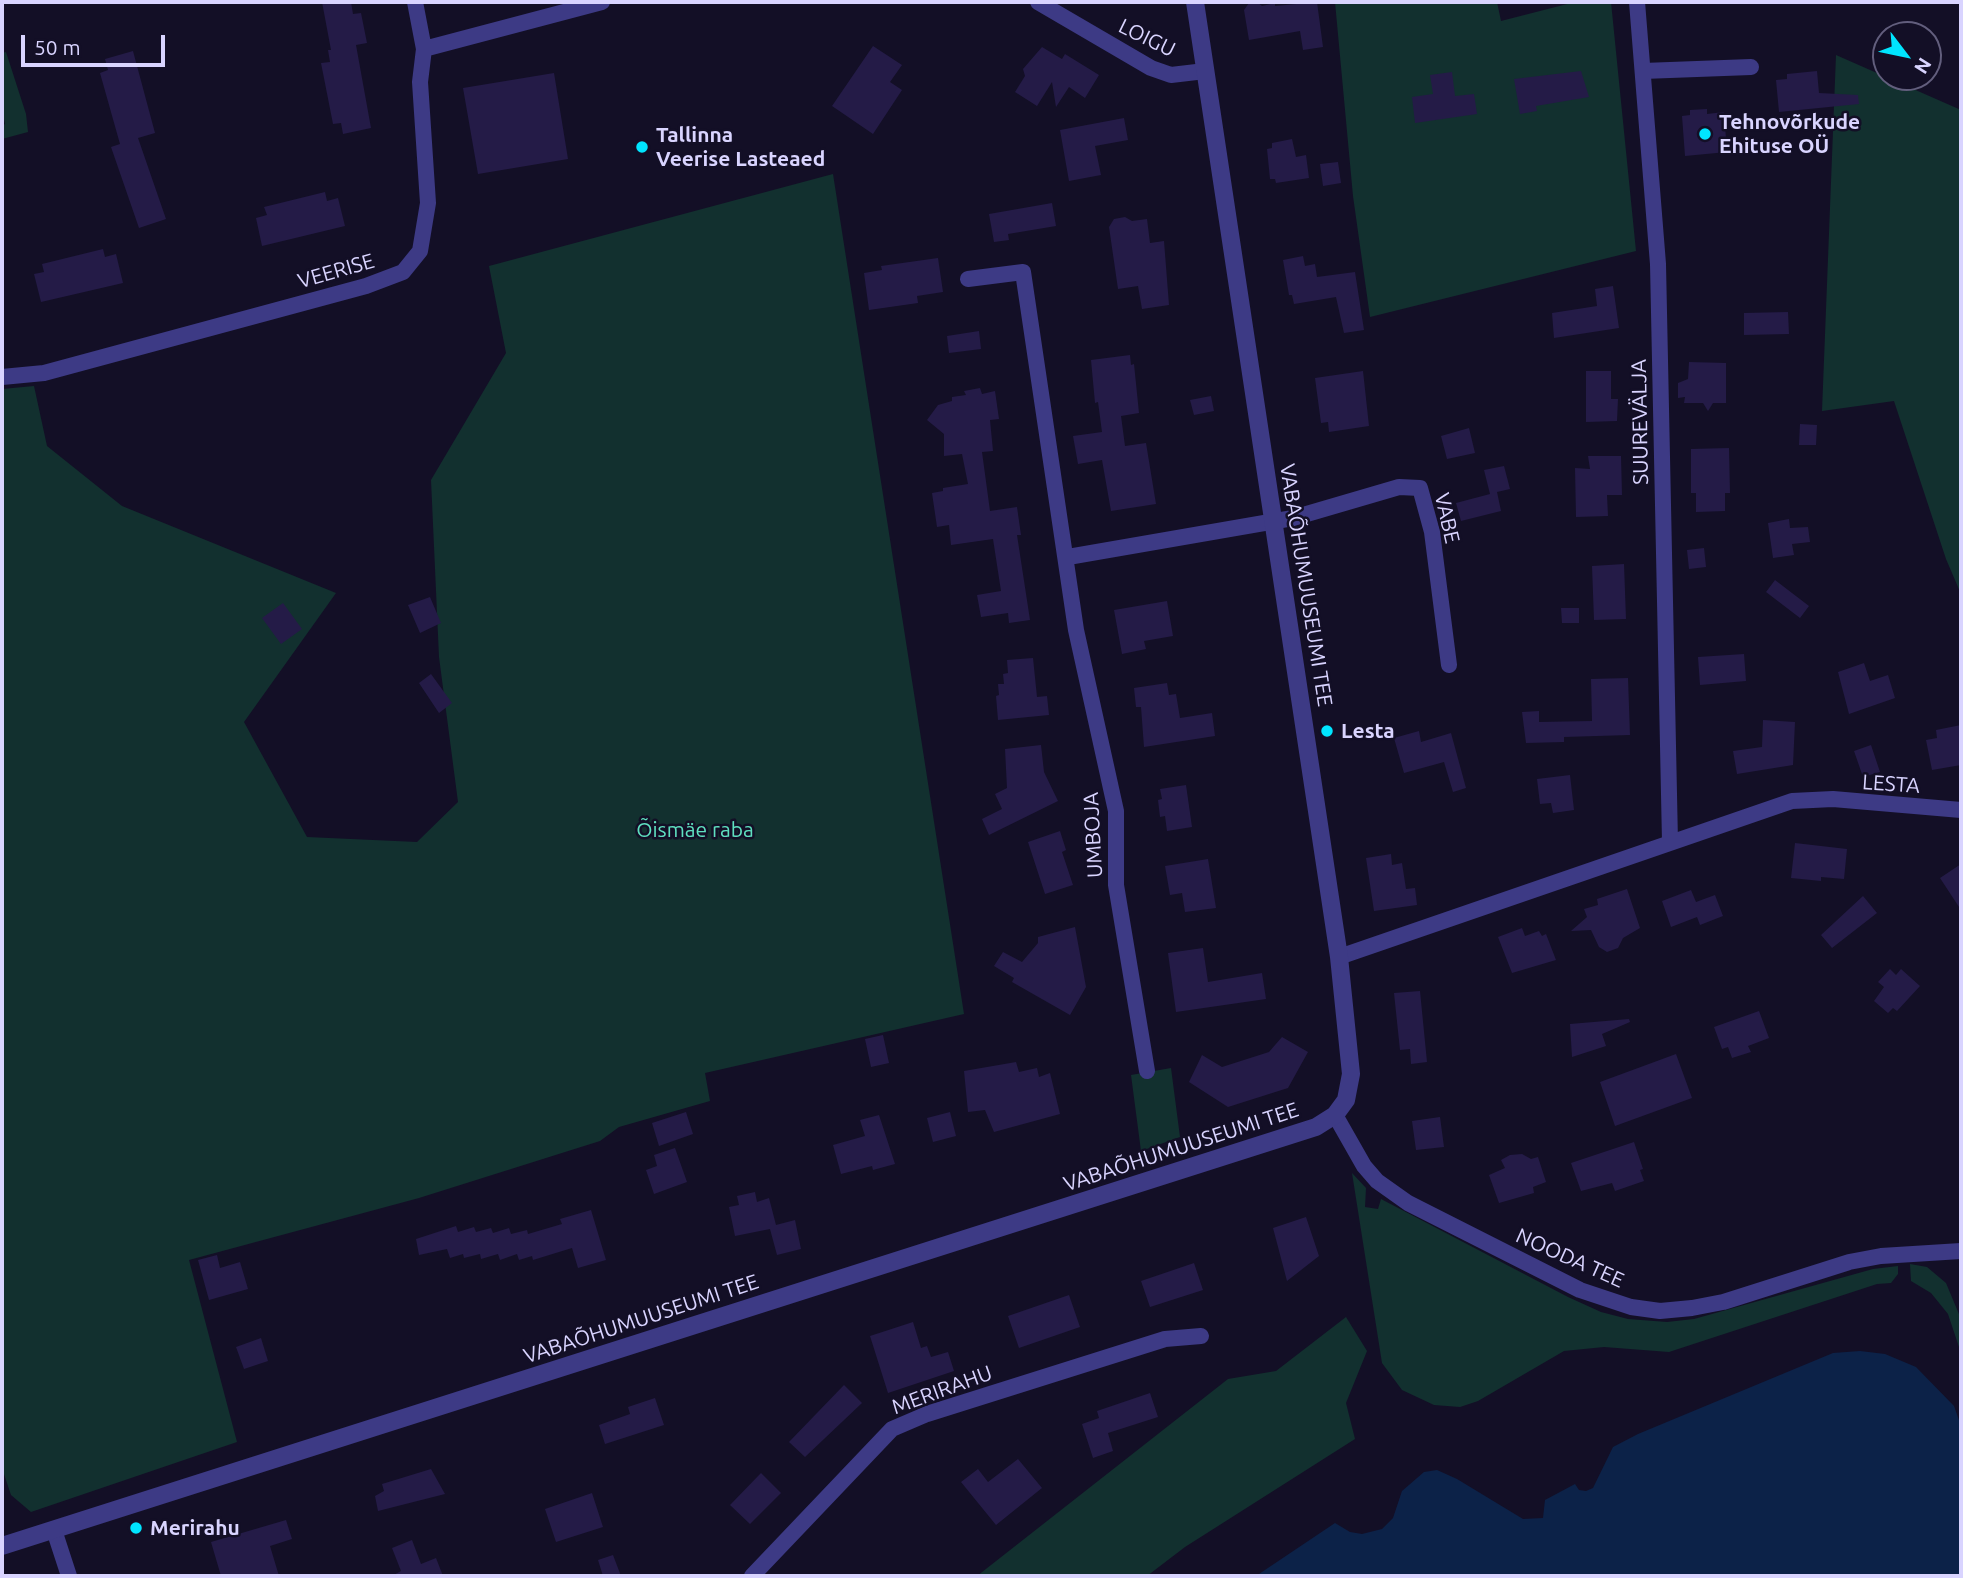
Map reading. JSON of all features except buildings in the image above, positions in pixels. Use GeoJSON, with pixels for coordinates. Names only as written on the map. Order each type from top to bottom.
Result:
{"type":"FeatureCollection","features":[{"type":"Feature","properties":{"kind":"street","name":"VEERISE"},"geometry":{"type":"LineString","coordinates":[[2,377],[44,373],[366,286],[403,272],[420,251],[428,203],[420,82],[424,50],[415,2]]}},
{"type":"Feature","properties":{"kind":"street"},"geometry":{"type":"LineString","coordinates":[[424,50],[602,2]]}},
{"type":"Feature","properties":{"kind":"street","name":"LOIGU"},"geometry":{"type":"LineString","coordinates":[[1038,2],[1151,68],[1171,75],[1205,71]]}},
{"type":"Feature","properties":{"kind":"street","name":"VABAÕHUMUUSEUMI TEE"},"geometry":{"type":"LineString","coordinates":[[2,1546],[1316,1127],[1335,1115],[1346,1100],[1351,1073],[1339,957],[1195,2]]}},
{"type":"Feature","properties":{"kind":"street","name":"SUUREVÄLJA"},"geometry":{"type":"LineString","coordinates":[[1637,2],[1658,264],[1670,842]]}},
{"type":"Feature","properties":{"kind":"street"},"geometry":{"type":"LineString","coordinates":[[1643,71],[1751,67]]}},
{"type":"Feature","properties":{"kind":"street","name":"UMBOJA"},"geometry":{"type":"LineString","coordinates":[[968,279],[1023,272],[1068,557],[1076,631],[1116,811],[1116,885],[1147,1071]]}},
{"type":"Feature","properties":{"kind":"street","name":"VABE"},"geometry":{"type":"LineString","coordinates":[[1274,521],[1399,486],[1420,488],[1432,532],[1449,664]]}},
{"type":"Feature","properties":{"kind":"street"},"geometry":{"type":"LineString","coordinates":[[1068,557],[1274,521]]}},
{"type":"Feature","properties":{"kind":"street","name":"LESTA"},"geometry":{"type":"LineString","coordinates":[[1339,957],[1792,801],[1816,798],[1961,810]]}},
{"type":"Feature","properties":{"kind":"street","name":"NOODA TEE"},"geometry":{"type":"LineString","coordinates":[[1335,1115],[1364,1166],[1377,1181],[1408,1203],[1580,1290],[1631,1307],[1660,1311],[1692,1308],[1723,1302],[1849,1262],[1881,1256],[1961,1251]]}},
{"type":"Feature","properties":{"kind":"street","name":"MERIRAHU"},"geometry":{"type":"LineString","coordinates":[[752,1576],[892,1429],[927,1414],[1165,1339],[1201,1336]]}},
{"type":"Feature","properties":{"kind":"street"},"geometry":{"type":"LineString","coordinates":[[54,1530],[69,1576]]}},
{"type":"Feature","properties":{"kind":"green space"},"geometry":{"type":"Polygon","coordinates":[[[1335,2],[1497,2],[1501,21],[1575,2],[1611,2],[1636,251],[1370,317],[1353,196],[1335,2]]]}},
{"type":"Feature","properties":{"kind":"green space"},"geometry":{"type":"Polygon","coordinates":[[[6,52],[26,114],[28,132],[2,139],[2,126],[5,124],[2,110],[2,53],[6,52]]]}},
{"type":"Feature","properties":{"kind":"green space"},"geometry":{"type":"Polygon","coordinates":[[[1836,55],[1872,71],[1872,91],[1918,91],[1961,110],[1961,594],[1946,559],[1894,401],[1822,411],[1836,55]]]}},
{"type":"Feature","properties":{"kind":"green space","name":"Õismäe raba"},"geometry":{"type":"Polygon","coordinates":[[[833,174],[964,1014],[705,1073],[710,1101],[619,1127],[600,1141],[419,1198],[189,1260],[237,1442],[31,1512],[11,1495],[2,1468],[2,389],[34,386],[47,446],[122,506],[336,593],[244,722],[307,837],[417,842],[458,802],[439,657],[431,480],[506,353],[489,266],[833,174]]]}},
{"type":"Feature","properties":{"kind":"green space"},"geometry":{"type":"Polygon","coordinates":[[[1171,1068],[1180,1137],[1141,1151],[1131,1075],[1171,1068]]]}},
{"type":"Feature","properties":{"kind":"green space"},"geometry":{"type":"Polygon","coordinates":[[[1352,1173],[1366,1188],[1365,1207],[1378,1209],[1381,1199],[1568,1297],[1601,1312],[1628,1319],[1667,1322],[1694,1319],[1873,1269],[1898,1266],[1898,1274],[1891,1283],[1877,1284],[1669,1352],[1604,1347],[1564,1351],[1478,1401],[1460,1407],[1434,1405],[1402,1390],[1382,1363],[1352,1173]]]}},
{"type":"Feature","properties":{"kind":"green space"},"geometry":{"type":"Polygon","coordinates":[[[1910,1264],[1927,1267],[1946,1283],[1961,1319],[1961,1353],[1948,1314],[1931,1293],[1911,1281],[1910,1264]]]}},
{"type":"Feature","properties":{"kind":"green space"},"geometry":{"type":"Polygon","coordinates":[[[1346,1317],[1367,1351],[1346,1403],[1355,1439],[1185,1547],[1147,1576],[977,1576],[1228,1379],[1276,1371],[1346,1317]]]}},
{"type":"Feature","properties":{"kind":"water"},"geometry":{"type":"Polygon","coordinates":[[[1860,1351],[1885,1354],[1916,1367],[1954,1406],[1961,1426],[1961,1576],[1256,1576],[1335,1523],[1350,1532],[1362,1534],[1382,1529],[1393,1518],[1402,1491],[1424,1472],[1437,1470],[1457,1479],[1523,1519],[1543,1518],[1545,1500],[1575,1484],[1579,1490],[1593,1488],[1613,1447],[1638,1434],[1833,1353],[1860,1351]]]}},
{"type":"Feature","properties":{"kind":"place","name":"Tehnovõrkude Ehituse OÜ"},"geometry":{"type":"Point","coordinates":[1705,134]}},
{"type":"Feature","properties":{"kind":"place","name":"Tallinna Veerise Lasteaed"},"geometry":{"type":"Point","coordinates":[642,147]}},
{"type":"Feature","properties":{"kind":"place","name":"Lesta"},"geometry":{"type":"Point","coordinates":[1327,731]}},
{"type":"Feature","properties":{"kind":"place","name":"Merirahu"},"geometry":{"type":"Point","coordinates":[136,1528]}}]}
